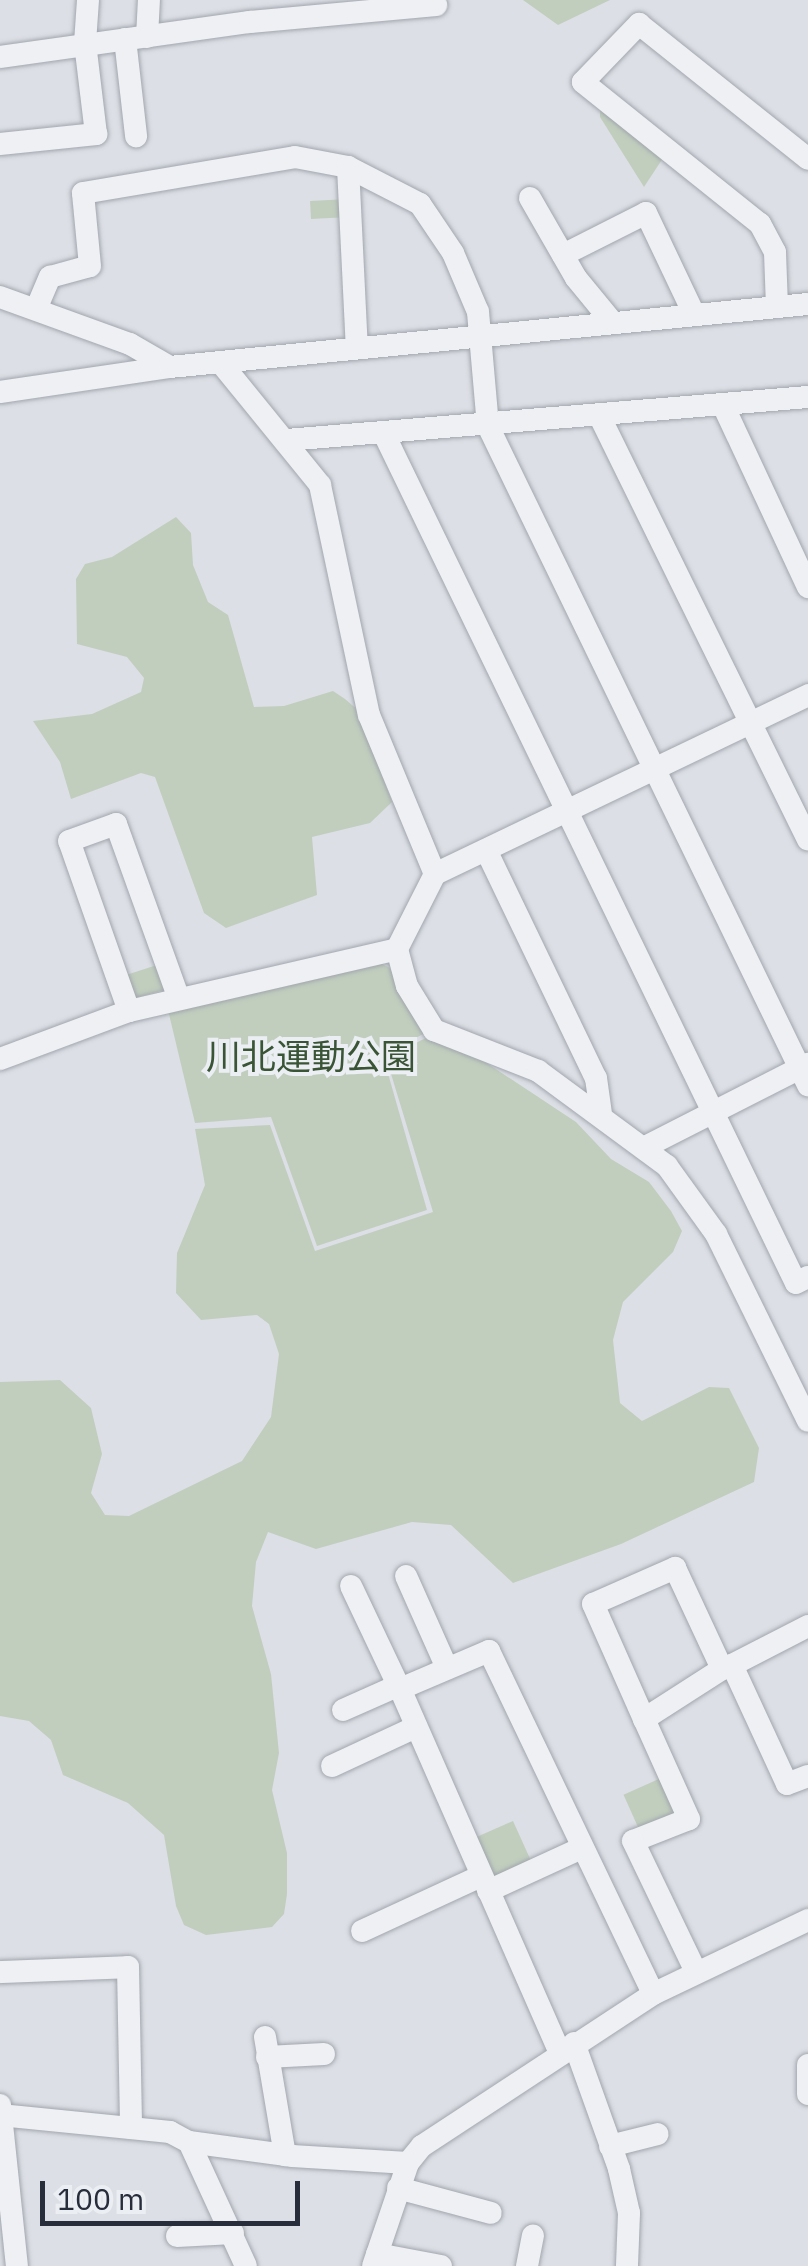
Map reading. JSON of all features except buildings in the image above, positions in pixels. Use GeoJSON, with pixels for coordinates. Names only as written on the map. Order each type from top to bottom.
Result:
{"type":"FeatureCollection","features":[{"type":"Feature","properties":{"kind":"street"},"geometry":{"type":"LineString","coordinates":[[0,144],[96,134],[85,43],[88,0]]}},
{"type":"Feature","properties":{"kind":"street"},"geometry":{"type":"LineString","coordinates":[[136,136],[136,38],[149,0]]}},
{"type":"Feature","properties":{"kind":"street"},"geometry":{"type":"LineString","coordinates":[[0,57],[85,43],[436,5]]}},
{"type":"Feature","properties":{"kind":"street"},"geometry":{"type":"LineString","coordinates":[[777,306],[775,252],[760,224],[583,82],[640,24],[808,159]]}},
{"type":"Feature","properties":{"kind":"street"},"geometry":{"type":"LineString","coordinates":[[37,307],[50,278],[90,266],[83,193],[295,157],[348,167],[396,189],[435,220],[468,281],[480,336],[488,426],[653,770],[805,1072],[714,1109],[647,1146]]}},
{"type":"Feature","properties":{"kind":"street"},"geometry":{"type":"LineString","coordinates":[[348,167],[357,348]]}},
{"type":"Feature","properties":{"kind":"street"},"geometry":{"type":"LineString","coordinates":[[530,198],[563,255],[613,323]]}},
{"type":"Feature","properties":{"kind":"street"},"geometry":{"type":"LineString","coordinates":[[563,255],[646,214],[694,314]]}},
{"type":"Feature","properties":{"kind":"street"},"geometry":{"type":"LineString","coordinates":[[0,297],[37,307],[170,367]]}},
{"type":"Feature","properties":{"kind":"street"},"geometry":{"type":"LineString","coordinates":[[0,392],[170,367],[808,304]]}},
{"type":"Feature","properties":{"kind":"street"},"geometry":{"type":"LineString","coordinates":[[220,363],[320,485],[369,715],[434,874]]}},
{"type":"Feature","properties":{"kind":"street"},"geometry":{"type":"LineString","coordinates":[[286,440],[386,436],[808,397]]}},
{"type":"Feature","properties":{"kind":"street"},"geometry":{"type":"LineString","coordinates":[[723,405],[808,587]]}},
{"type":"Feature","properties":{"kind":"street"},"geometry":{"type":"LineString","coordinates":[[599,414],[808,839]]}},
{"type":"Feature","properties":{"kind":"street"},"geometry":{"type":"LineString","coordinates":[[386,436],[796,1283],[808,1277]]}},
{"type":"Feature","properties":{"kind":"street"},"geometry":{"type":"LineString","coordinates":[[806,1411],[716,1234],[647,1146],[518,1060],[434,1030],[396,964],[397,949],[434,874],[487,852],[808,695]]}},
{"type":"Feature","properties":{"kind":"street"},"geometry":{"type":"LineString","coordinates":[[129,1012],[69,841],[116,824],[179,999]]}},
{"type":"Feature","properties":{"kind":"street"},"geometry":{"type":"LineString","coordinates":[[487,852],[596,1078],[601,1112]]}},
{"type":"Feature","properties":{"kind":"street"},"geometry":{"type":"LineString","coordinates":[[0,1059],[129,1012],[271,983],[397,949]]}},
{"type":"Feature","properties":{"kind":"street"},"geometry":{"type":"LineString","coordinates":[[695,1970],[634,1841],[688,1819],[593,1604],[676,1568],[787,1784],[808,1776]]}},
{"type":"Feature","properties":{"kind":"street"},"geometry":{"type":"LineString","coordinates":[[406,1576],[446,1666]]}},
{"type":"Feature","properties":{"kind":"street"},"geometry":{"type":"LineString","coordinates":[[351,1586],[485,1883],[567,2048],[610,2146],[628,2213],[628,2266]]}},
{"type":"Feature","properties":{"kind":"street"},"geometry":{"type":"LineString","coordinates":[[644,1718],[727,1667],[808,1626]]}},
{"type":"Feature","properties":{"kind":"street"},"geometry":{"type":"LineString","coordinates":[[344,1710],[446,1666],[490,1652],[653,1994]]}},
{"type":"Feature","properties":{"kind":"street"},"geometry":{"type":"LineString","coordinates":[[332,1766],[416,1728]]}},
{"type":"Feature","properties":{"kind":"street"},"geometry":{"type":"LineString","coordinates":[[362,1931],[582,1848]]}},
{"type":"Feature","properties":{"kind":"street"},"geometry":{"type":"LineString","coordinates":[[441,2266],[375,2260],[408,2162],[431,2140],[653,1994],[695,1970],[808,1920]]}},
{"type":"Feature","properties":{"kind":"street"},"geometry":{"type":"LineString","coordinates":[[0,1972],[128,1967],[130,2128]]}},
{"type":"Feature","properties":{"kind":"street"},"geometry":{"type":"LineString","coordinates":[[285,2155],[266,2047],[324,2054]]}},
{"type":"Feature","properties":{"kind":"street"},"geometry":{"type":"LineString","coordinates":[[808,2066],[808,2094]]}},
{"type":"Feature","properties":{"kind":"street"},"geometry":{"type":"LineString","coordinates":[[17,2266],[1,2112],[170,2132],[189,2142],[285,2155],[408,2162]]}},
{"type":"Feature","properties":{"kind":"street"},"geometry":{"type":"LineString","coordinates":[[610,2146],[658,2134]]}},
{"type":"Feature","properties":{"kind":"street"},"geometry":{"type":"LineString","coordinates":[[189,2142],[246,2266]]}},
{"type":"Feature","properties":{"kind":"street"},"geometry":{"type":"LineString","coordinates":[[398,2188],[491,2213]]}},
{"type":"Feature","properties":{"kind":"street"},"geometry":{"type":"LineString","coordinates":[[176,2236],[233,2233]]}},
{"type":"Feature","properties":{"kind":"street"},"geometry":{"type":"LineString","coordinates":[[527,2266],[532,2236]]}},
{"type":"Feature","properties":{"kind":"green space"},"geometry":{"type":"Polygon","coordinates":[[[523,0],[610,0],[558,25],[523,0]]]}},
{"type":"Feature","properties":{"kind":"green space"},"geometry":{"type":"Polygon","coordinates":[[[600,110],[663,158],[644,187],[600,117],[600,110]]]}},
{"type":"Feature","properties":{"kind":"green space"},"geometry":{"type":"Polygon","coordinates":[[[348,199],[349,217],[311,219],[310,201],[348,199]]]}},
{"type":"Feature","properties":{"kind":"green space"},"geometry":{"type":"Polygon","coordinates":[[[176,517],[191,533],[193,565],[208,602],[228,615],[254,707],[284,706],[333,691],[345,699],[359,711],[392,802],[370,823],[312,837],[317,895],[226,928],[204,913],[155,777],[141,773],[71,799],[60,762],[33,721],[92,714],[141,692],[144,678],[127,657],[77,644],[76,579],[85,564],[112,557],[176,517]]]}},
{"type":"Feature","properties":{"kind":"green space","name":"川北運動公園"},"geometry":{"type":"Polygon","coordinates":[[[378,962],[390,968],[425,1033],[383,1056],[427,1210],[317,1246],[271,1117],[195,1123],[168,1010],[378,962]]]}},
{"type":"Feature","properties":{"kind":"green space"},"geometry":{"type":"Polygon","coordinates":[[[160,964],[164,990],[135,998],[123,976],[160,964]]]}},
{"type":"Feature","properties":{"kind":"green space"},"geometry":{"type":"Polygon","coordinates":[[[430,1036],[470,1052],[576,1122],[611,1159],[649,1182],[671,1211],[682,1231],[673,1252],[623,1302],[613,1340],[620,1403],[642,1421],[709,1387],[729,1388],[759,1448],[754,1482],[621,1544],[513,1583],[451,1525],[412,1522],[316,1549],[268,1532],[256,1562],[252,1606],[271,1674],[279,1753],[272,1790],[287,1853],[284,1914],[272,1927],[206,1935],[184,1925],[176,1906],[164,1835],[128,1803],[63,1775],[51,1740],[29,1721],[0,1716],[0,1382],[60,1380],[91,1408],[102,1454],[91,1493],[105,1515],[129,1516],[242,1461],[271,1417],[279,1354],[269,1324],[257,1315],[201,1320],[176,1293],[177,1253],[205,1185],[195,1129],[270,1125],[315,1251],[433,1212],[388,1064],[391,1055],[430,1036]]]}},
{"type":"Feature","properties":{"kind":"green space"},"geometry":{"type":"Polygon","coordinates":[[[661,1778],[677,1814],[639,1830],[624,1795],[661,1778]]]}},
{"type":"Feature","properties":{"kind":"green space"},"geometry":{"type":"Polygon","coordinates":[[[513,1821],[532,1863],[497,1879],[489,1876],[472,1839],[513,1821]]]}}]}
